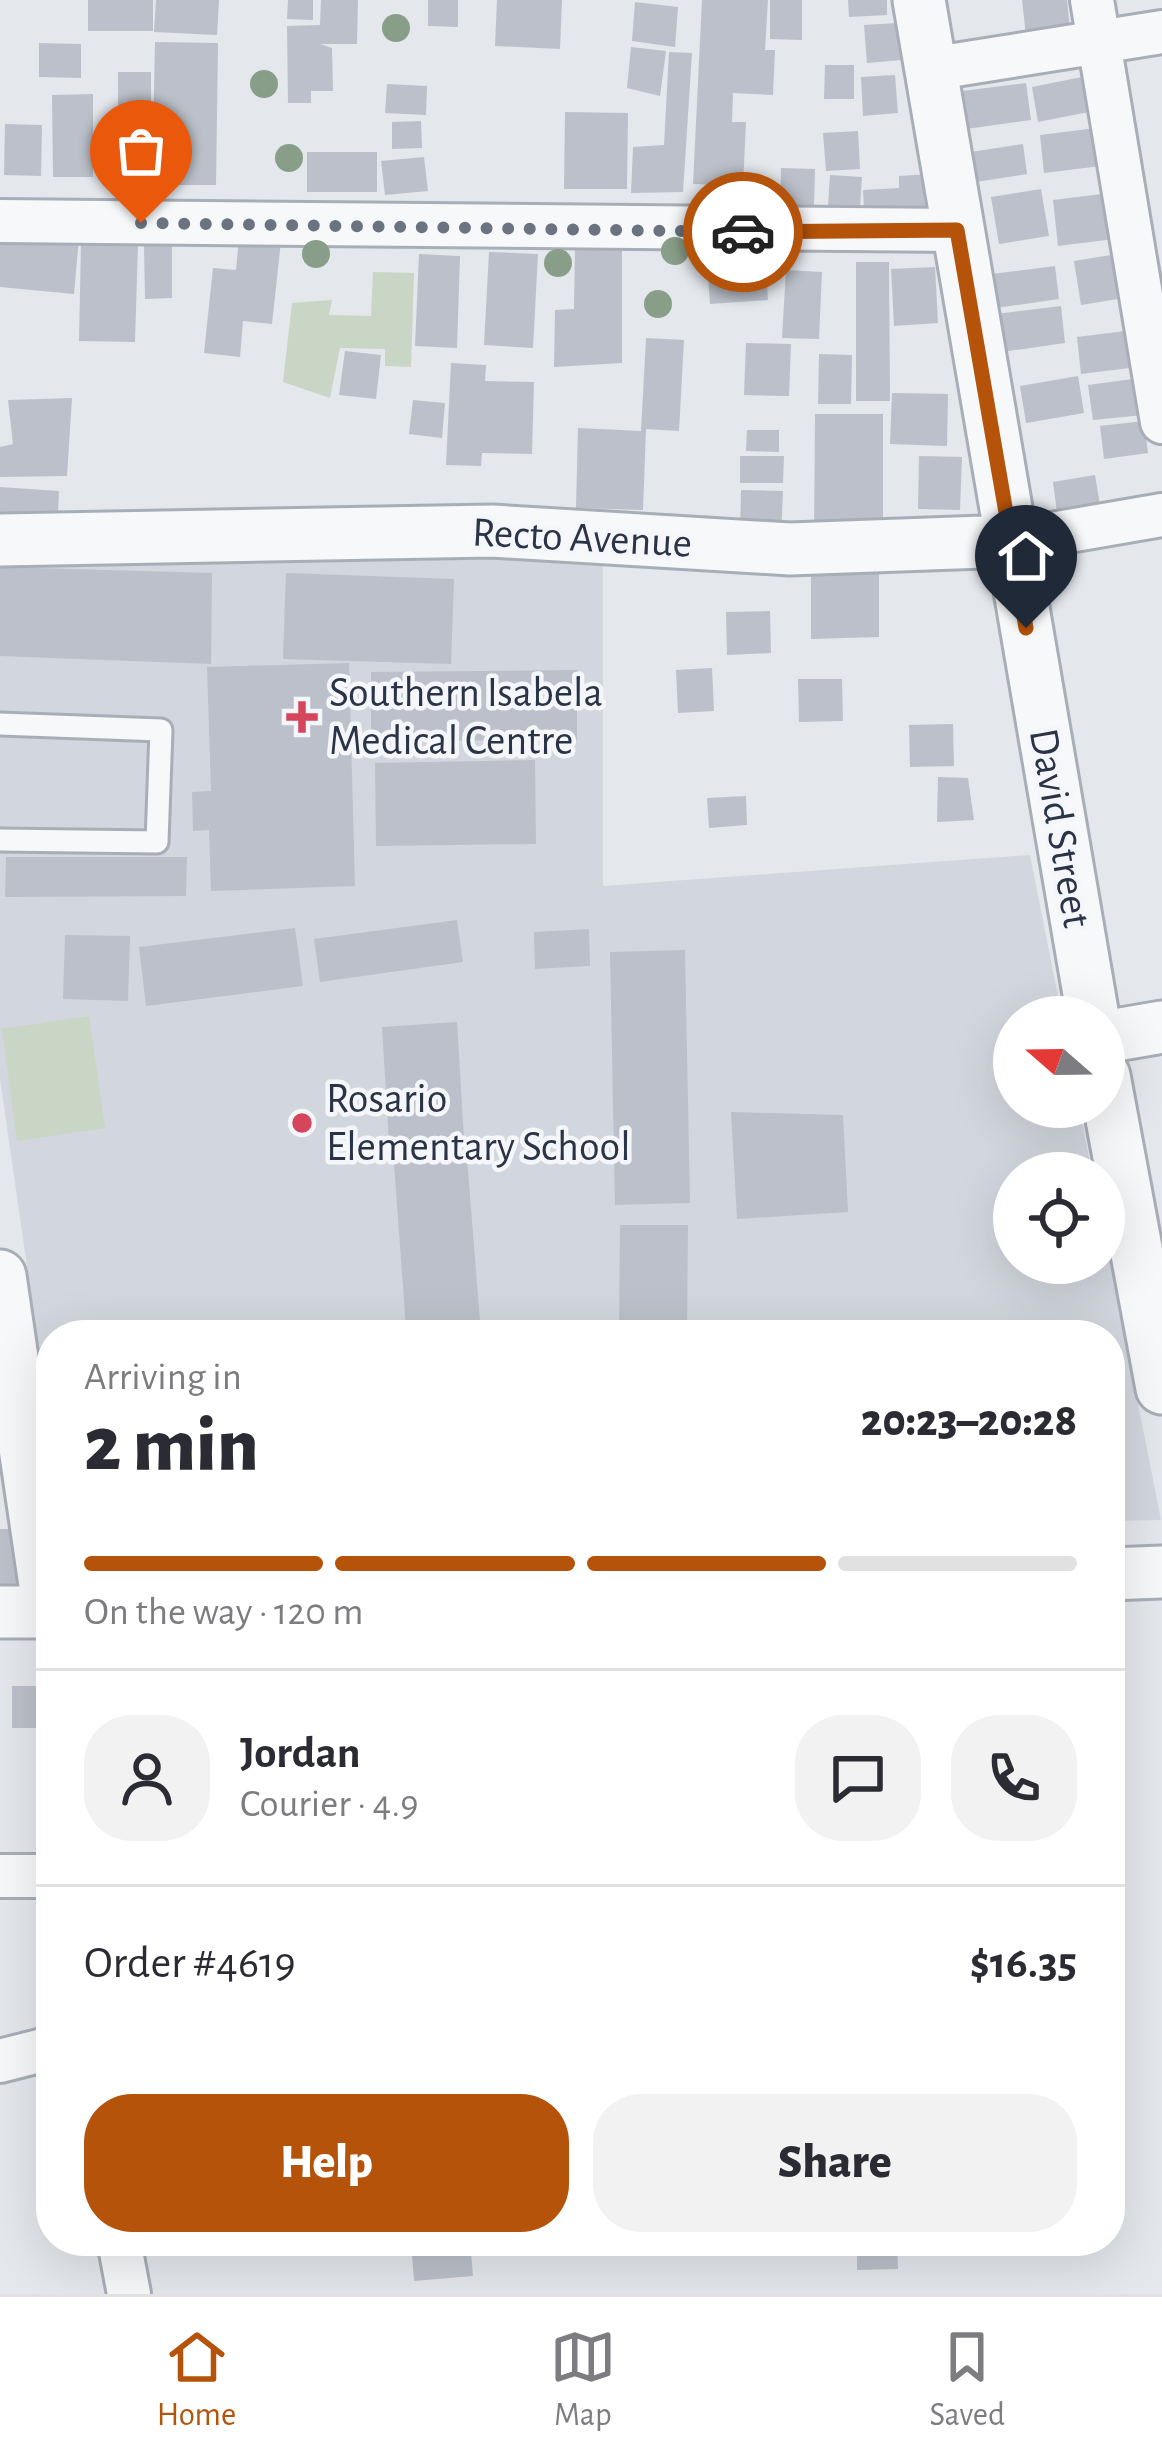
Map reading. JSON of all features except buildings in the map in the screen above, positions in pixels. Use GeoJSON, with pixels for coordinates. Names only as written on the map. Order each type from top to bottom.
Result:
{"type":"FeatureCollection","features":[{"type":"Feature","properties":{"kind":"street","name":"David Street"},"geometry":{"type":"LineString","coordinates":[[919,0],[1089,996]]}},
{"type":"Feature","properties":{"kind":"street"},"geometry":{"type":"LineString","coordinates":[[1092,0],[1162,422]]}},
{"type":"Feature","properties":{"kind":"street"},"geometry":{"type":"LineString","coordinates":[[930,69],[1162,32]]}},
{"type":"Feature","properties":{"kind":"street"},"geometry":{"type":"LineString","coordinates":[[0,221],[957,230]]}},
{"type":"Feature","properties":{"kind":"street","name":"Recto Avenue"},"geometry":{"type":"LineString","coordinates":[[0,540],[492,531],[790,549],[1011,541],[1162,515]]}},
{"type":"Feature","properties":{"kind":"street"},"geometry":{"type":"LineString","coordinates":[[1125,1033],[1162,1027]]}},
{"type":"Feature","properties":{"kind":"street"},"geometry":{"type":"LineString","coordinates":[[1114,1128],[1162,1388]]}},
{"type":"Feature","properties":{"kind":"street"},"geometry":{"type":"LineString","coordinates":[[0,1276],[36,1602]]}},
{"type":"Feature","properties":{"kind":"street"},"geometry":{"type":"LineString","coordinates":[[0,1876],[36,1876]]}},
{"type":"Feature","properties":{"kind":"street"},"geometry":{"type":"LineString","coordinates":[[0,2061],[36,2052]]}},
{"type":"Feature","properties":{"kind":"street"},"geometry":{"type":"LineString","coordinates":[[122,2256],[129,2294]]}},
{"type":"Feature","properties":{"kind":"lane"},"geometry":{"type":"LineString","coordinates":[[0,724],[161,730],[157,842],[0,840]]}},
{"type":"Feature","properties":{"kind":"shaded area"},"geometry":{"type":"Polygon","coordinates":[[[0,547],[603,549],[603,886],[1030,855],[1058,996],[993,996],[993,1128],[1083,1128],[1088,1152],[993,1152],[993,1284],[1114,1284],[1121,1320],[36,1320],[36,1329],[0,1078],[0,547]]]}},
{"type":"Feature","properties":{"kind":"shaded area"},"geometry":{"type":"Polygon","coordinates":[[[1125,1338],[1161,1520],[1125,1521],[1125,1338]]]}},
{"type":"Feature","properties":{"kind":"green space"},"geometry":{"type":"Polygon","coordinates":[[[373,272],[414,273],[411,367],[385,366],[385,349],[340,348],[330,398],[283,382],[292,303],[332,300],[329,315],[371,316],[373,272]]]}},
{"type":"Feature","properties":{"kind":"green space"},"geometry":{"type":"Polygon","coordinates":[[[89,1016],[105,1128],[17,1141],[2,1029],[89,1016]]]}},
{"type":"Feature","properties":{"kind":"way so far"},"geometry":{"type":"LineString","coordinates":[[141,223],[743,232]]}},
{"type":"Feature","properties":{"kind":"place","name":"Southern Isabela Medical Centre"},"geometry":{"type":"Point","coordinates":[302,717]}},
{"type":"Feature","properties":{"kind":"place","name":"Rosario Elementary School"},"geometry":{"type":"Point","coordinates":[302,1123]}},
{"type":"Feature","properties":{"kind":"route"},"geometry":{"type":"LineString","coordinates":[[743,232],[957,230],[1026,628]]}}]}
